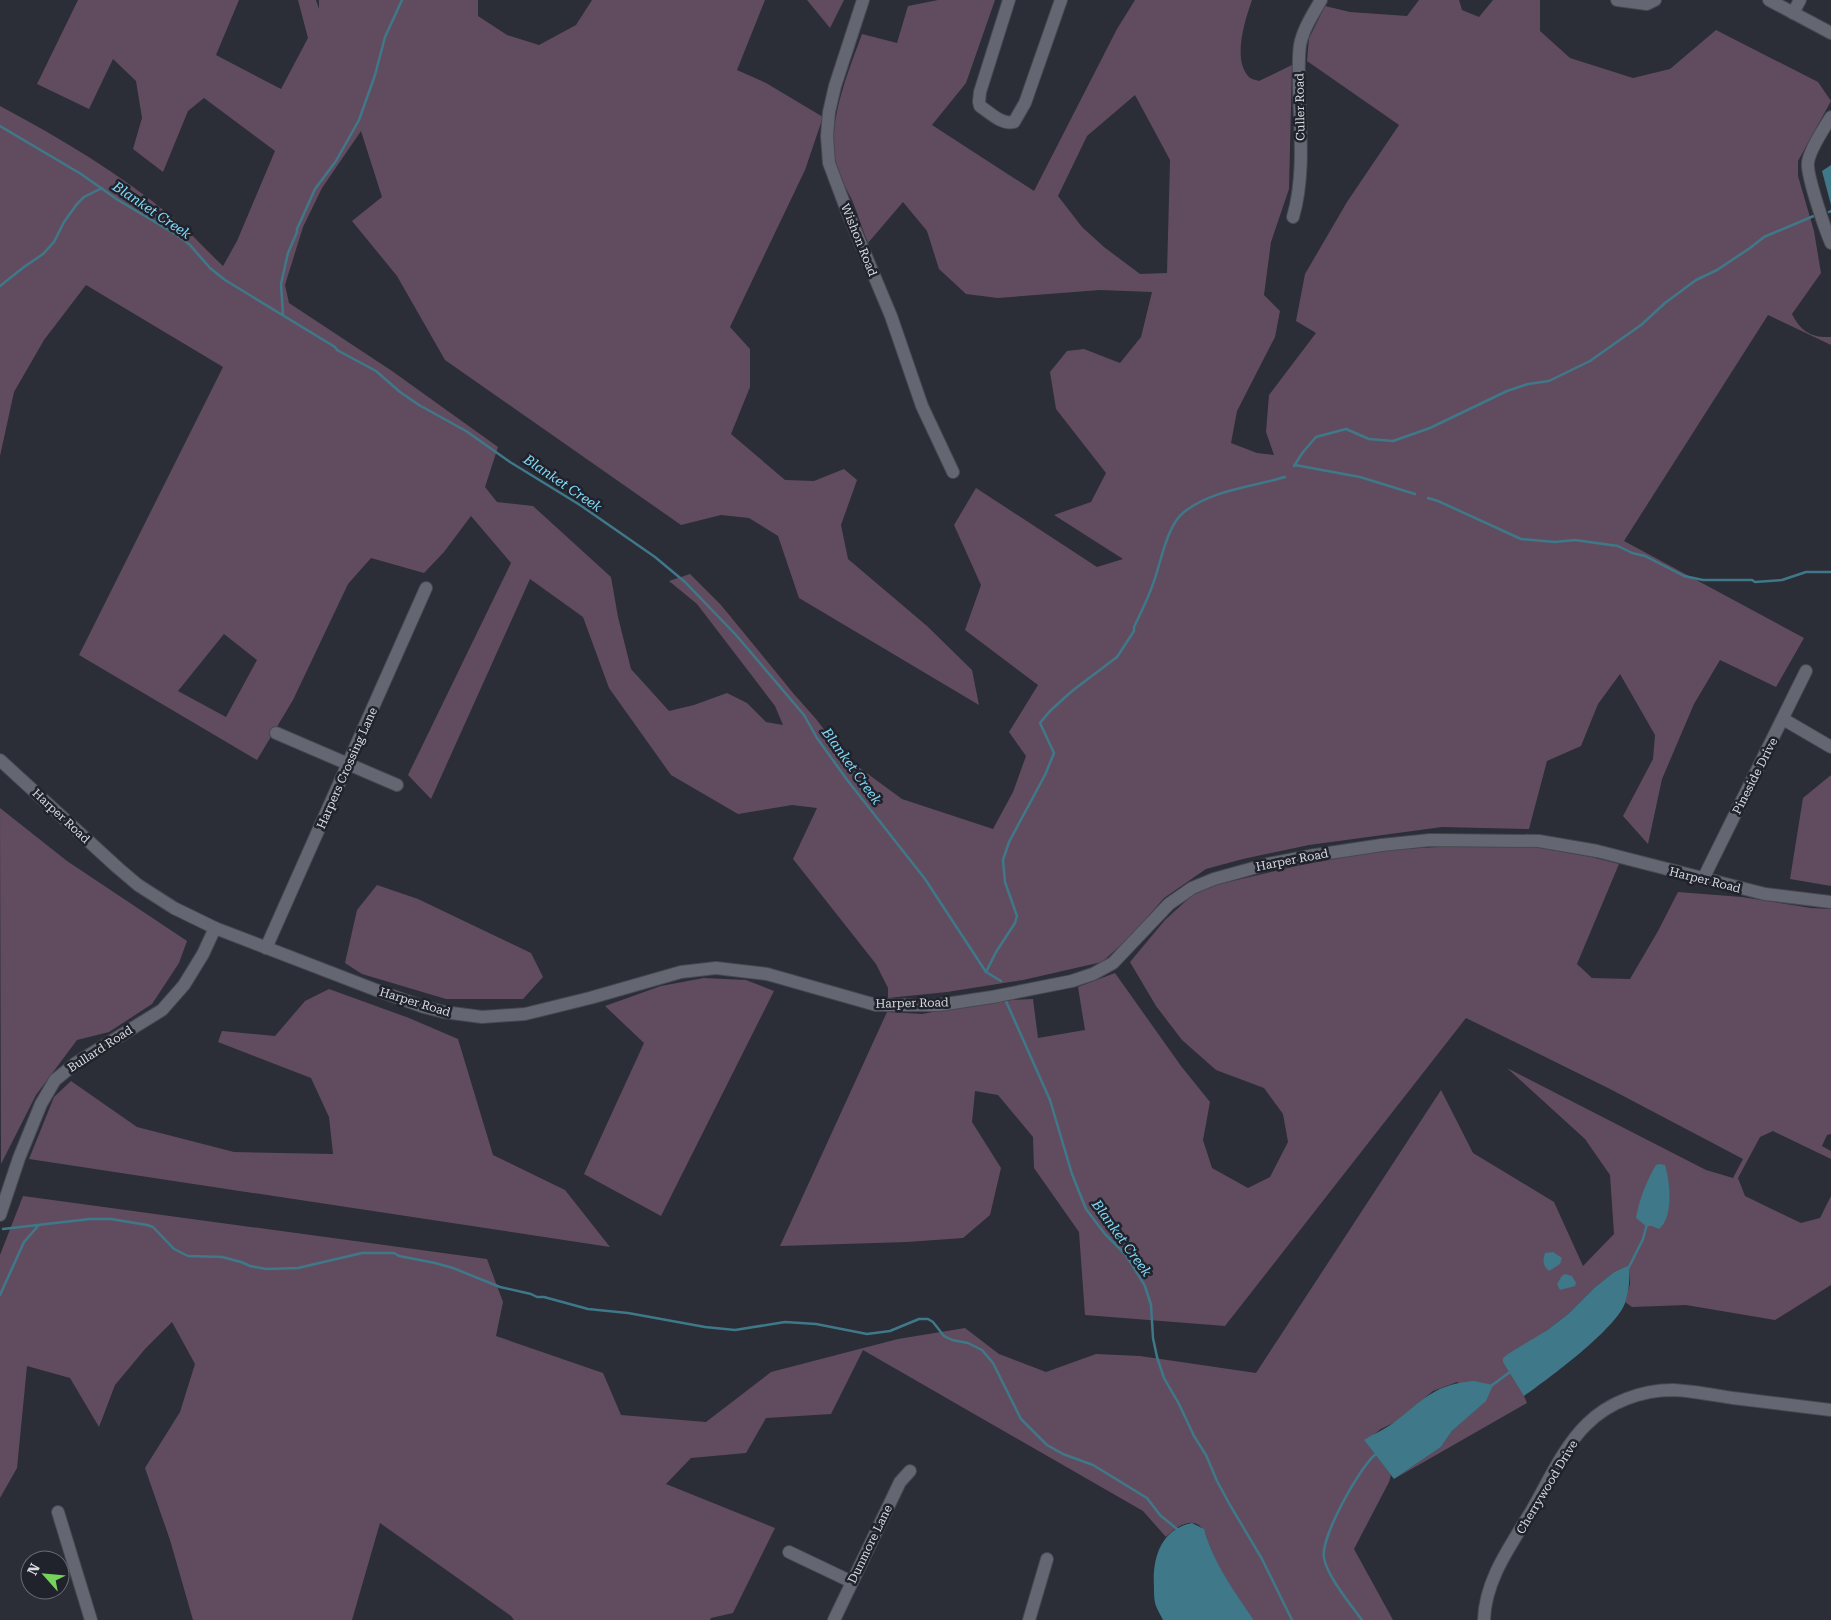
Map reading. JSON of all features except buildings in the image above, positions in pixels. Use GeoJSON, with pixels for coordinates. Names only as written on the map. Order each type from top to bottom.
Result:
{"type":"FeatureCollection","features":[{"type":"Feature","properties":{"kind":"street","name":"Wishon Road"},"geometry":{"type":"LineString","coordinates":[[863,0],[835,86],[828,120],[827,152],[835,182],[891,316],[922,406],[954,472]]}},
{"type":"Feature","properties":{"kind":"street"},"geometry":{"type":"LineString","coordinates":[[1009,0],[978,102],[980,106],[1005,123],[1014,122],[1025,103],[1061,0]]}},
{"type":"Feature","properties":{"kind":"street","name":"Culler Road"},"geometry":{"type":"LineString","coordinates":[[1293,218],[1297,205],[1300,164],[1300,44],[1321,0]]}},
{"type":"Feature","properties":{"kind":"street"},"geometry":{"type":"LineString","coordinates":[[1617,0],[1647,4],[1655,0]]}},
{"type":"Feature","properties":{"kind":"street"},"geometry":{"type":"LineString","coordinates":[[1769,0],[1831,33]]}},
{"type":"Feature","properties":{"kind":"street"},"geometry":{"type":"LineString","coordinates":[[1793,13],[1800,0]]}},
{"type":"Feature","properties":{"kind":"street"},"geometry":{"type":"LineString","coordinates":[[1831,117],[1808,162],[1811,182],[1831,243]]}},
{"type":"Feature","properties":{"kind":"street","name":"Harpers Crossing Lane"},"geometry":{"type":"LineString","coordinates":[[266,948],[426,588]]}},
{"type":"Feature","properties":{"kind":"street","name":"Pineside Drive"},"geometry":{"type":"LineString","coordinates":[[1703,880],[1806,671]]}},
{"type":"Feature","properties":{"kind":"street"},"geometry":{"type":"LineString","coordinates":[[1783,718],[1831,747]]}},
{"type":"Feature","properties":{"kind":"street"},"geometry":{"type":"LineString","coordinates":[[276,733],[397,784]]}},
{"type":"Feature","properties":{"kind":"street","name":"Harper Road"},"geometry":{"type":"LineString","coordinates":[[0,760],[118,868],[138,885],[174,908],[214,928],[416,1004],[462,1015],[505,1016],[525,1014],[590,998],[672,974],[716,968],[767,974],[876,1005],[939,1005],[992,997],[1072,981],[1093,974],[1113,963],[1169,904],[1192,888],[1214,879],[1244,870],[1331,853],[1382,844],[1430,840],[1539,841],[1597,851],[1703,880],[1765,894],[1831,902]]}},
{"type":"Feature","properties":{"kind":"street","name":"Bullard Road"},"geometry":{"type":"LineString","coordinates":[[0,1215],[19,1158],[41,1104],[55,1080],[76,1063],[162,1010],[184,985],[203,954],[214,928]]}},
{"type":"Feature","properties":{"kind":"street","name":"Cherrywood Drive"},"geometry":{"type":"LineString","coordinates":[[1484,1620],[1490,1588],[1503,1561],[1571,1443],[1586,1424],[1604,1410],[1643,1394],[1674,1390],[1831,1410]]}},
{"type":"Feature","properties":{"kind":"street","name":"Dunmore Lane"},"geometry":{"type":"LineString","coordinates":[[834,1620],[900,1482],[910,1471]]}},
{"type":"Feature","properties":{"kind":"street"},"geometry":{"type":"LineString","coordinates":[[58,1512],[91,1620]]}},
{"type":"Feature","properties":{"kind":"street"},"geometry":{"type":"LineString","coordinates":[[789,1552],[852,1582]]}},
{"type":"Feature","properties":{"kind":"street"},"geometry":{"type":"LineString","coordinates":[[1029,1620],[1048,1559]]}},
{"type":"Feature","properties":{"kind":"shaded area"},"geometry":{"type":"Polygon","coordinates":[[[78,0],[239,0],[216,55],[281,89],[308,38],[298,0],[316,0],[319,9],[319,0],[478,0],[478,16],[507,35],[539,45],[576,25],[592,0],[765,0],[737,70],[766,83],[823,117],[805,170],[730,327],[750,349],[750,387],[731,434],[785,480],[814,481],[844,469],[857,480],[841,525],[848,559],[927,626],[972,670],[979,705],[799,598],[778,536],[749,518],[721,515],[681,525],[445,360],[397,276],[352,221],[382,197],[361,131],[322,188],[303,227],[285,285],[289,303],[392,371],[498,447],[485,487],[497,502],[533,506],[611,577],[618,617],[631,669],[669,711],[694,705],[727,693],[747,703],[766,722],[783,725],[775,706],[697,604],[669,581],[690,574],[721,605],[846,758],[902,799],[993,829],[1013,792],[1026,756],[1009,732],[1038,685],[965,630],[981,585],[954,525],[976,488],[1097,567],[1123,559],[1054,515],[1091,502],[1106,473],[1056,409],[1050,372],[1067,351],[1084,349],[1120,363],[1141,337],[1152,292],[1100,290],[998,298],[966,294],[939,269],[927,231],[903,202],[868,243],[852,200],[838,172],[834,152],[836,117],[840,100],[862,34],[897,43],[908,6],[938,0],[995,0],[966,83],[932,125],[1034,191],[1117,29],[1135,0],[1252,0],[1243,29],[1241,61],[1244,70],[1250,78],[1259,81],[1292,65],[1289,189],[1271,242],[1264,295],[1280,311],[1275,337],[1237,411],[1231,443],[1257,453],[1274,455],[1266,432],[1269,395],[1316,333],[1296,321],[1305,274],[1347,202],[1399,125],[1307,61],[1309,38],[1325,6],[1350,12],[1407,16],[1419,0],[1459,0],[1462,10],[1479,17],[1493,0],[1540,0],[1540,31],[1570,58],[1633,78],[1670,69],[1716,30],[1818,82],[1831,101],[1798,161],[1798,176],[1814,231],[1821,273],[1792,314],[1799,325],[1808,333],[1831,337],[1831,345],[1768,315],[1624,541],[1804,638],[1776,687],[1720,660],[1694,704],[1662,779],[1648,844],[1623,816],[1653,759],[1655,735],[1620,674],[1598,704],[1581,746],[1547,761],[1529,829],[1442,827],[1309,845],[1243,859],[1206,869],[1164,898],[1131,936],[1102,962],[1023,980],[947,992],[888,998],[888,988],[876,964],[793,859],[817,808],[792,805],[738,814],[671,775],[609,688],[583,617],[530,579],[431,799],[408,775],[511,563],[471,516],[444,552],[424,573],[371,558],[348,584],[293,700],[257,760],[79,655],[223,367],[86,285],[44,340],[14,392],[0,456],[0,106],[67,144],[132,186],[180,224],[223,266],[237,241],[275,151],[204,98],[188,111],[163,172],[133,149],[142,118],[136,81],[113,59],[89,109],[37,84],[78,0]],[[1135,95],[1087,136],[1058,196],[1082,227],[1104,247],[1140,274],[1167,273],[1170,160],[1135,95]],[[224,634],[178,691],[226,717],[257,660],[224,634]]]}},
{"type":"Feature","properties":{"kind":"shaded area"},"geometry":{"type":"Polygon","coordinates":[[[807,0],[844,0],[830,28],[807,0]]]}},
{"type":"Feature","properties":{"kind":"shaded area"},"geometry":{"type":"Polygon","coordinates":[[[1831,775],[1831,886],[1790,879],[1803,798],[1831,775]]]}},
{"type":"Feature","properties":{"kind":"shaded area"},"geometry":{"type":"Polygon","coordinates":[[[0,808],[67,861],[187,941],[179,963],[152,1004],[109,1032],[77,1040],[36,1095],[1,1164],[0,808]]]}},
{"type":"Feature","properties":{"kind":"shaded area"},"geometry":{"type":"Polygon","coordinates":[[[1490,844],[1529,846],[1619,864],[1577,964],[1592,978],[1630,979],[1678,892],[1742,897],[1811,908],[1831,909],[1831,1134],[1827,1135],[1822,1146],[1831,1151],[1831,1159],[1773,1131],[1760,1137],[1738,1178],[1745,1196],[1801,1223],[1820,1218],[1831,1196],[1831,1285],[1775,1320],[1686,1305],[1632,1307],[1625,1302],[1630,1284],[1630,1266],[1614,1272],[1594,1288],[1568,1314],[1546,1331],[1524,1396],[1527,1403],[1394,1479],[1441,1447],[1452,1431],[1485,1401],[1457,1382],[1433,1391],[1395,1422],[1381,1429],[1365,1441],[1391,1475],[1354,1549],[1393,1620],[1254,1620],[1224,1576],[1200,1526],[1193,1523],[1184,1524],[1166,1537],[1143,1511],[863,1350],[831,1414],[766,1418],[746,1453],[691,1458],[666,1484],[775,1528],[733,1613],[711,1618],[710,1620],[514,1620],[380,1523],[352,1620],[193,1620],[170,1540],[145,1468],[180,1412],[195,1364],[172,1322],[145,1349],[115,1385],[99,1427],[70,1378],[27,1366],[17,1468],[0,1498],[0,1255],[23,1196],[487,1259],[503,1302],[496,1336],[603,1373],[621,1415],[706,1422],[771,1372],[898,1339],[965,1328],[999,1354],[1046,1372],[1096,1354],[1140,1356],[1256,1373],[1441,1090],[1473,1153],[1554,1202],[1583,1266],[1614,1234],[1610,1175],[1585,1139],[1507,1068],[1706,1170],[1733,1178],[1743,1159],[1610,1089],[1466,1018],[1225,1326],[1085,1315],[1079,1232],[1034,1168],[1033,1137],[998,1095],[975,1091],[972,1122],[1001,1168],[990,1215],[963,1238],[907,1242],[780,1246],[887,1012],[922,1014],[992,1001],[1033,999],[1038,1038],[1085,1030],[1078,987],[1115,973],[1181,1066],[1210,1102],[1203,1140],[1212,1168],[1248,1188],[1270,1177],[1288,1142],[1283,1114],[1264,1088],[1216,1070],[1182,1040],[1156,1006],[1130,962],[1165,920],[1199,889],[1296,866],[1385,850],[1490,844]]]}},
{"type":"Feature","properties":{"kind":"shaded area"},"geometry":{"type":"Polygon","coordinates":[[[377,885],[418,899],[531,953],[543,977],[523,999],[446,999],[362,974],[345,963],[357,910],[377,885]]]}},
{"type":"Feature","properties":{"kind":"shaded area"},"geometry":{"type":"Polygon","coordinates":[[[704,978],[746,980],[774,991],[661,1216],[584,1174],[644,1043],[605,1006],[661,986],[704,978]]]}},
{"type":"Feature","properties":{"kind":"shaded area"},"geometry":{"type":"Polygon","coordinates":[[[329,989],[409,1018],[458,1039],[493,1155],[565,1190],[610,1247],[29,1159],[54,1097],[71,1081],[137,1127],[234,1152],[333,1154],[329,1117],[311,1078],[218,1042],[222,1031],[275,1036],[305,1001],[329,989]]]}},
{"type":"Feature","properties":{"kind":"water"},"geometry":{"type":"Polygon","coordinates":[[[1831,165],[1831,205],[1822,171],[1831,165]]]}},
{"type":"Feature","properties":{"kind":"water"},"geometry":{"type":"Polygon","coordinates":[[[1656,1165],[1665,1165],[1670,1198],[1667,1216],[1659,1229],[1646,1226],[1636,1218],[1647,1184],[1656,1165]]]}},
{"type":"Feature","properties":{"kind":"water"},"geometry":{"type":"Polygon","coordinates":[[[1553,1252],[1562,1258],[1560,1264],[1549,1271],[1544,1265],[1545,1253],[1553,1252]]]}},
{"type":"Feature","properties":{"kind":"water"},"geometry":{"type":"Polygon","coordinates":[[[1630,1265],[1628,1293],[1619,1314],[1580,1353],[1524,1396],[1503,1362],[1503,1358],[1546,1331],[1568,1314],[1594,1288],[1614,1272],[1630,1265]]]}},
{"type":"Feature","properties":{"kind":"water"},"geometry":{"type":"Polygon","coordinates":[[[1565,1274],[1572,1276],[1576,1283],[1575,1286],[1560,1290],[1557,1284],[1565,1274]]]}},
{"type":"Feature","properties":{"kind":"water"},"geometry":{"type":"Polygon","coordinates":[[[1474,1381],[1493,1385],[1486,1401],[1452,1431],[1441,1447],[1394,1479],[1364,1440],[1386,1428],[1432,1393],[1450,1385],[1474,1381]]]}},
{"type":"Feature","properties":{"kind":"water"},"geometry":{"type":"Polygon","coordinates":[[[1192,1523],[1204,1529],[1219,1566],[1254,1620],[1163,1620],[1154,1597],[1154,1576],[1157,1556],[1166,1538],[1173,1531],[1181,1526],[1192,1523]]]}},
{"type":"Feature","properties":{"kind":"waterway"},"geometry":{"type":"LineString","coordinates":[[283,315],[281,284],[288,253],[297,229],[315,189],[336,161],[359,120],[375,75],[385,37],[402,0]]}},
{"type":"Feature","properties":{"kind":"waterway","name":"Blanket Creek"},"geometry":{"type":"LineString","coordinates":[[0,126],[81,174],[118,200],[177,235],[190,245],[210,268],[225,280],[337,350],[376,371],[400,392],[419,405],[466,431],[510,462],[580,505],[655,557],[685,582],[736,635],[804,715],[817,738],[848,781],[925,879],[986,972],[1001,981]]}},
{"type":"Feature","properties":{"kind":"waterway"},"geometry":{"type":"LineString","coordinates":[[0,286],[43,254],[54,242],[64,222],[77,204],[84,197],[102,188]]}},
{"type":"Feature","properties":{"kind":"waterway"},"geometry":{"type":"LineString","coordinates":[[1294,466],[1316,437],[1346,429],[1369,439],[1393,441],[1430,428],[1507,391],[1528,384],[1549,381],[1590,361],[1641,325],[1665,303],[1696,280],[1717,270],[1764,237],[1816,215]]}},
{"type":"Feature","properties":{"kind":"waterway"},"geometry":{"type":"LineString","coordinates":[[1295,465],[1360,477],[1415,494]]}},
{"type":"Feature","properties":{"kind":"waterway"},"geometry":{"type":"LineString","coordinates":[[986,972],[996,952],[1015,923],[1017,916],[1005,882],[1003,860],[1009,842],[1045,775],[1054,753],[1040,723],[1072,691],[1117,657],[1134,631],[1134,627],[1152,587],[1165,544],[1178,518],[1195,505],[1219,494],[1285,477]]}},
{"type":"Feature","properties":{"kind":"waterway"},"geometry":{"type":"LineString","coordinates":[[1428,498],[1521,539],[1555,542],[1575,540],[1618,546],[1632,553],[1645,556],[1684,576],[1703,580],[1752,580],[1755,582],[1782,580],[1806,572],[1831,572]]}},
{"type":"Feature","properties":{"kind":"waterway","name":"Blanket Creek"},"geometry":{"type":"LineString","coordinates":[[1005,999],[1050,1100],[1072,1174],[1086,1209],[1105,1234],[1126,1255],[1145,1286],[1151,1305],[1153,1338],[1164,1378],[1206,1455],[1217,1481],[1262,1559],[1292,1620]]}},
{"type":"Feature","properties":{"kind":"waterway"},"geometry":{"type":"LineString","coordinates":[[3,1229],[90,1219],[111,1219],[153,1227],[174,1249],[188,1256],[222,1257],[266,1269],[298,1268],[362,1253],[394,1253],[399,1256],[453,1268],[500,1287],[588,1309],[628,1313],[705,1327],[735,1330],[785,1322],[816,1324],[867,1334],[890,1331],[919,1319],[928,1319],[933,1322],[944,1336],[952,1340],[968,1343],[982,1350],[993,1363],[1021,1419],[1047,1445],[1063,1454],[1093,1465],[1147,1498],[1160,1515],[1177,1529]]}},
{"type":"Feature","properties":{"kind":"waterway"},"geometry":{"type":"LineString","coordinates":[[1629,1267],[1643,1239],[1647,1224]]}},
{"type":"Feature","properties":{"kind":"waterway"},"geometry":{"type":"LineString","coordinates":[[0,1295],[24,1242],[38,1226]]}},
{"type":"Feature","properties":{"kind":"waterway"},"geometry":{"type":"LineString","coordinates":[[1491,1386],[1510,1372]]}},
{"type":"Feature","properties":{"kind":"waterway"},"geometry":{"type":"LineString","coordinates":[[1362,1620],[1330,1573],[1324,1558],[1324,1548],[1342,1503],[1361,1472],[1376,1454]]}}]}
